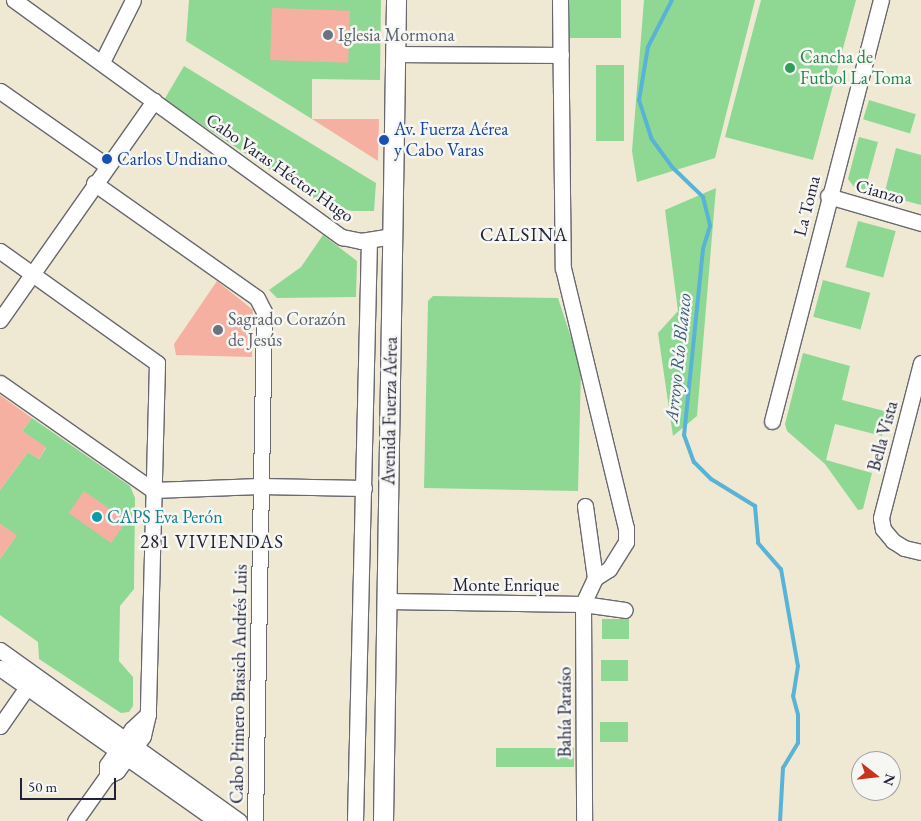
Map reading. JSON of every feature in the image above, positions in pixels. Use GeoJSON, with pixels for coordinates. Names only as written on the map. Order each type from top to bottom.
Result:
{"type":"FeatureCollection","features":[{"type":"Feature","properties":{"kind":"main road","name":"Avenida Fuerza Aérea"},"geometry":{"type":"LineString","coordinates":[[383,821],[396,0]]}},
{"type":"Feature","properties":{"kind":"street","name":"Cabo Varas Héctor Hugo"},"geometry":{"type":"LineString","coordinates":[[14,0],[342,237],[369,240],[393,236]]}},
{"type":"Feature","properties":{"kind":"street"},"geometry":{"type":"LineString","coordinates":[[102,62],[134,0]]}},
{"type":"Feature","properties":{"kind":"street"},"geometry":{"type":"LineString","coordinates":[[560,0],[563,268],[626,528],[626,542],[618,555],[609,569],[595,578]]}},
{"type":"Feature","properties":{"kind":"street","name":"La Toma"},"geometry":{"type":"LineString","coordinates":[[772,422],[828,196],[880,0]]}},
{"type":"Feature","properties":{"kind":"street"},"geometry":{"type":"LineString","coordinates":[[396,54],[561,55]]}},
{"type":"Feature","properties":{"kind":"street"},"geometry":{"type":"LineString","coordinates":[[0,91],[107,166]]}},
{"type":"Feature","properties":{"kind":"street"},"geometry":{"type":"LineString","coordinates":[[0,320],[154,101]]}},
{"type":"Feature","properties":{"kind":"street","name":"Cabo Primero Brasich Andrés Luis"},"geometry":{"type":"LineString","coordinates":[[94,184],[257,298],[265,323],[260,486],[255,821]]}},
{"type":"Feature","properties":{"kind":"street","name":"Cianzo"},"geometry":{"type":"LineString","coordinates":[[828,196],[921,223]]}},
{"type":"Feature","properties":{"kind":"street"},"geometry":{"type":"LineString","coordinates":[[355,821],[369,240]]}},
{"type":"Feature","properties":{"kind":"street"},"geometry":{"type":"LineString","coordinates":[[0,251],[157,363],[148,714],[127,748],[117,771],[107,776],[75,821]]}},
{"type":"Feature","properties":{"kind":"street","name":"Bella Vista"},"geometry":{"type":"LineString","coordinates":[[921,363],[881,518],[883,529],[893,541],[904,548],[921,552]]}},
{"type":"Feature","properties":{"kind":"street"},"geometry":{"type":"LineString","coordinates":[[0,382],[154,490],[260,486],[364,488]]}},
{"type":"Feature","properties":{"kind":"street"},"geometry":{"type":"LineString","coordinates":[[584,604],[595,578],[585,506]]}},
{"type":"Feature","properties":{"kind":"street","name":"Monte Enrique"},"geometry":{"type":"LineString","coordinates":[[387,601],[584,604],[625,610]]}},
{"type":"Feature","properties":{"kind":"street","name":"Bahía Paraíso"},"geometry":{"type":"LineString","coordinates":[[584,604],[584,821]]}},
{"type":"Feature","properties":{"kind":"street"},"geometry":{"type":"LineString","coordinates":[[0,650],[32,681],[226,819]]}},
{"type":"Feature","properties":{"kind":"street"},"geometry":{"type":"LineString","coordinates":[[0,668],[32,681]]}},
{"type":"Feature","properties":{"kind":"street"},"geometry":{"type":"LineString","coordinates":[[0,726],[32,681]]}},
{"type":"Feature","properties":{"kind":"green space"},"geometry":{"type":"Polygon","coordinates":[[[189,0],[381,0],[380,80],[312,79],[312,119],[186,41],[189,0]]]}},
{"type":"Feature","properties":{"kind":"green space"},"geometry":{"type":"Polygon","coordinates":[[[565,0],[621,0],[621,38],[565,38],[565,0]]]}},
{"type":"Feature","properties":{"kind":"green space"},"geometry":{"type":"Polygon","coordinates":[[[644,0],[755,0],[715,158],[637,182],[632,151],[644,0]]]}},
{"type":"Feature","properties":{"kind":"green space","name":"Cancha de Futbol La Toma"},"geometry":{"type":"Polygon","coordinates":[[[761,0],[856,0],[813,160],[725,137],[761,0]]]}},
{"type":"Feature","properties":{"kind":"green space"},"geometry":{"type":"Polygon","coordinates":[[[596,65],[624,65],[624,141],[596,141],[596,65]]]}},
{"type":"Feature","properties":{"kind":"green space"},"geometry":{"type":"Polygon","coordinates":[[[184,66],[376,183],[374,211],[352,211],[322,204],[164,100],[184,66]]]}},
{"type":"Feature","properties":{"kind":"green space"},"geometry":{"type":"Polygon","coordinates":[[[869,100],[916,114],[910,133],[863,119],[869,100]]]}},
{"type":"Feature","properties":{"kind":"green space"},"geometry":{"type":"Polygon","coordinates":[[[859,137],[878,142],[865,190],[854,187],[848,179],[859,137]]]}},
{"type":"Feature","properties":{"kind":"green space"},"geometry":{"type":"Polygon","coordinates":[[[896,148],[921,155],[921,205],[884,195],[896,148]]]}},
{"type":"Feature","properties":{"kind":"green space"},"geometry":{"type":"Polygon","coordinates":[[[716,188],[697,416],[673,436],[658,333],[678,311],[665,210],[716,188]]]}},
{"type":"Feature","properties":{"kind":"green space"},"geometry":{"type":"Polygon","coordinates":[[[858,221],[896,231],[883,277],[846,267],[858,221]]]}},
{"type":"Feature","properties":{"kind":"green space"},"geometry":{"type":"Polygon","coordinates":[[[323,235],[357,261],[356,297],[277,298],[269,290],[301,267],[323,235]]]}},
{"type":"Feature","properties":{"kind":"green space"},"geometry":{"type":"Polygon","coordinates":[[[823,280],[870,293],[860,329],[813,317],[823,280]]]}},
{"type":"Feature","properties":{"kind":"green space"},"geometry":{"type":"Polygon","coordinates":[[[433,296],[558,298],[581,368],[578,491],[424,488],[428,301],[433,296]]]}},
{"type":"Feature","properties":{"kind":"green space"},"geometry":{"type":"Polygon","coordinates":[[[803,353],[850,366],[842,400],[888,412],[882,436],[835,424],[826,460],[872,473],[863,509],[858,510],[825,464],[787,431],[785,424],[803,353]]]}},
{"type":"Feature","properties":{"kind":"green space"},"geometry":{"type":"Polygon","coordinates":[[[32,418],[130,486],[135,498],[134,589],[120,606],[119,661],[133,677],[133,706],[129,712],[121,713],[39,659],[38,642],[0,615],[0,559],[16,536],[0,524],[0,490],[28,452],[39,459],[46,448],[22,431],[32,418]]]}},
{"type":"Feature","properties":{"kind":"green space"},"geometry":{"type":"Polygon","coordinates":[[[602,619],[629,619],[629,639],[602,639],[602,619]]]}},
{"type":"Feature","properties":{"kind":"green space"},"geometry":{"type":"Polygon","coordinates":[[[601,660],[628,660],[628,681],[601,681],[601,660]]]}},
{"type":"Feature","properties":{"kind":"green space"},"geometry":{"type":"Polygon","coordinates":[[[600,722],[628,722],[628,742],[600,742],[600,722]]]}},
{"type":"Feature","properties":{"kind":"green space"},"geometry":{"type":"Polygon","coordinates":[[[496,748],[574,748],[574,767],[496,767],[496,748]]]}},
{"type":"Feature","properties":{"kind":"building","name":"Iglesia Mormona"},"geometry":{"type":"Polygon","coordinates":[[[272,8],[350,11],[348,63],[270,60],[272,8]]]}},
{"type":"Feature","properties":{"kind":"building"},"geometry":{"type":"Polygon","coordinates":[[[312,119],[379,119],[378,161],[312,119]]]}},
{"type":"Feature","properties":{"kind":"building","name":"Sagrado Corazón de Jesús"},"geometry":{"type":"Polygon","coordinates":[[[217,281],[253,310],[252,357],[176,355],[174,344],[217,281]]]}},
{"type":"Feature","properties":{"kind":"building"},"geometry":{"type":"Polygon","coordinates":[[[0,395],[32,418],[22,431],[46,447],[39,459],[28,452],[0,490],[0,395]]]}},
{"type":"Feature","properties":{"kind":"building","name":"CAPS Eva Perón"},"geometry":{"type":"Polygon","coordinates":[[[84,491],[127,521],[111,543],[69,513],[84,491]]]}},
{"type":"Feature","properties":{"kind":"building"},"geometry":{"type":"Polygon","coordinates":[[[0,524],[17,535],[0,559],[0,524]]]}},
{"type":"Feature","properties":{"kind":"waterway","name":"Arroyo Río Blanco"},"geometry":{"type":"LineString","coordinates":[[672,0],[648,47],[639,100],[651,138],[673,168],[703,197],[710,226],[703,249],[684,435],[694,462],[711,479],[755,506],[758,543],[781,569],[798,666],[793,696],[798,715],[798,743],[783,768],[780,821]]}},
{"type":"Feature","properties":{"kind":"place","name":"Iglesia Mormona"},"geometry":{"type":"Point","coordinates":[328,35]}},
{"type":"Feature","properties":{"kind":"place","name":"Cancha de Futbol La Toma"},"geometry":{"type":"Point","coordinates":[790,68]}},
{"type":"Feature","properties":{"kind":"place","name":"Av. Fuerza Aérea y Cabo Varas"},"geometry":{"type":"Point","coordinates":[384,140]}},
{"type":"Feature","properties":{"kind":"place","name":"Carlos Undiano"},"geometry":{"type":"Point","coordinates":[107,159]}},
{"type":"Feature","properties":{"kind":"place","name":"Sagrado Corazón de Jesús"},"geometry":{"type":"Point","coordinates":[218,330]}},
{"type":"Feature","properties":{"kind":"place","name":"CAPS Eva Perón"},"geometry":{"type":"Point","coordinates":[97,517]}},
{"type":"Feature","properties":{"kind":"district","name":"CALSINA"},"geometry":{"type":"Point","coordinates":[524,235]}},
{"type":"Feature","properties":{"kind":"district","name":"281 VIVIENDAS"},"geometry":{"type":"Point","coordinates":[212,542]}}]}
